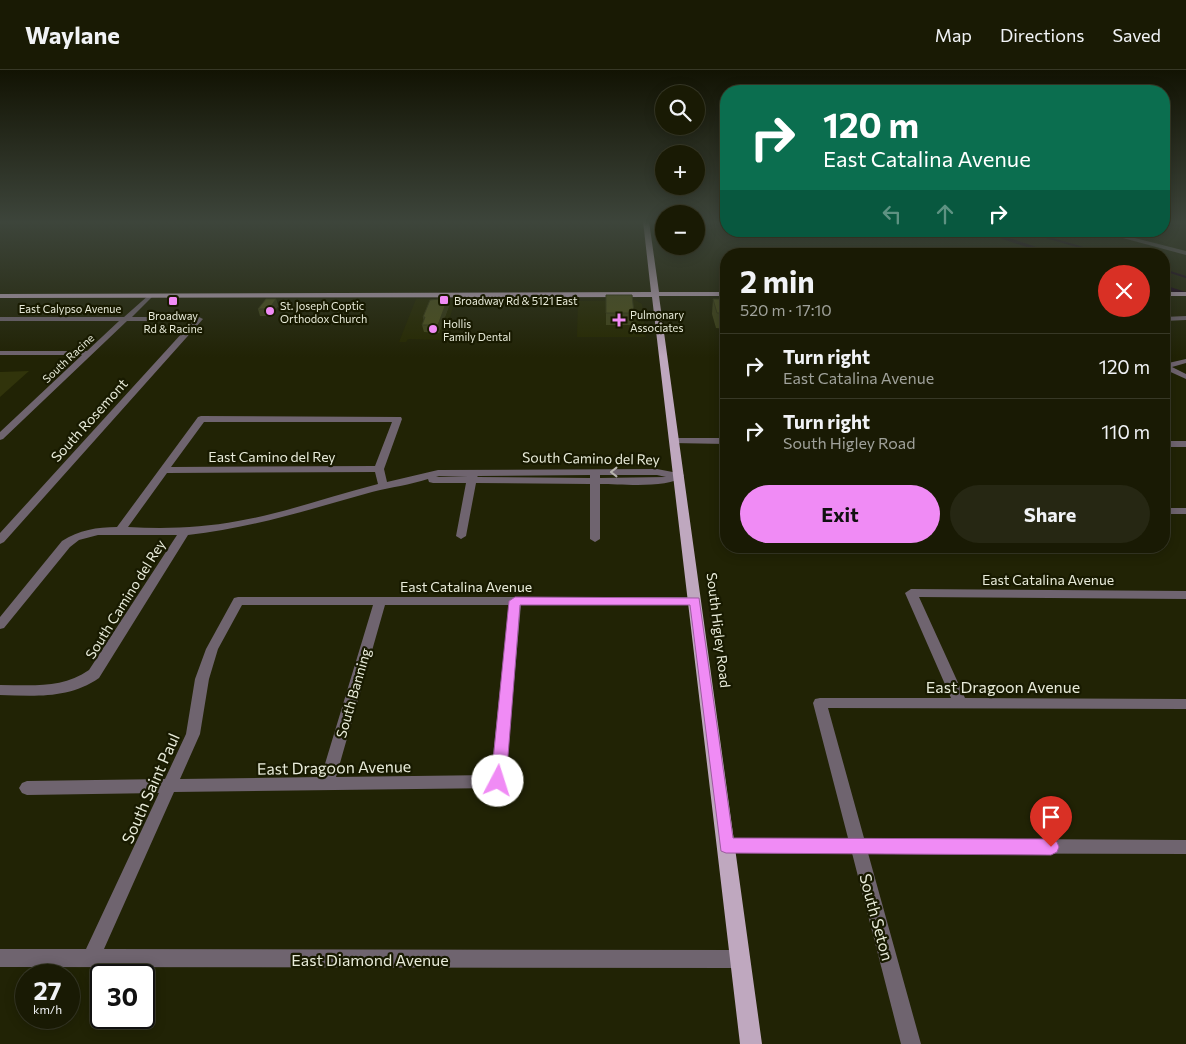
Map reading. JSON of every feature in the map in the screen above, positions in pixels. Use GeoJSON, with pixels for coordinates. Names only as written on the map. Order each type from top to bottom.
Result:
{"type":"FeatureCollection","features":[{"type":"Feature","properties":{"kind":"main road","name":"South Higley Road"},"geometry":{"type":"LineString","coordinates":[[652,266],[751,1044]]}},
{"type":"Feature","properties":{"kind":"main road"},"geometry":{"type":"LineString","coordinates":[[0,296],[720,294]]}},
{"type":"Feature","properties":{"kind":"main road"},"geometry":{"type":"LineString","coordinates":[[1170,294],[1186,294]]}},
{"type":"Feature","properties":{"kind":"street","name":"South Racine"},"geometry":{"type":"LineString","coordinates":[[0,437],[150,296]]}},
{"type":"Feature","properties":{"kind":"street"},"geometry":{"type":"LineString","coordinates":[[1170,319],[1186,318]]}},
{"type":"Feature","properties":{"kind":"street","name":"East Calypso Avenue"},"geometry":{"type":"LineString","coordinates":[[0,319],[199,319]]}},
{"type":"Feature","properties":{"kind":"street","name":"South Rosemont"},"geometry":{"type":"LineString","coordinates":[[0,540],[199,319]]}},
{"type":"Feature","properties":{"kind":"street"},"geometry":{"type":"LineString","coordinates":[[0,353],[90,353]]}},
{"type":"Feature","properties":{"kind":"street"},"geometry":{"type":"LineString","coordinates":[[1170,365],[1186,361]]}},
{"type":"Feature","properties":{"kind":"street"},"geometry":{"type":"LineString","coordinates":[[1170,369],[1186,377]]}},
{"type":"Feature","properties":{"kind":"street"},"geometry":{"type":"LineString","coordinates":[[119,532],[201,419],[398,419],[379,469],[383,485]]}},
{"type":"Feature","properties":{"kind":"street"},"geometry":{"type":"LineString","coordinates":[[675,441],[720,441]]}},
{"type":"Feature","properties":{"kind":"street"},"geometry":{"type":"LineString","coordinates":[[1170,444],[1186,444]]}},
{"type":"Feature","properties":{"kind":"street","name":"East Camino del Rey"},"geometry":{"type":"LineString","coordinates":[[164,470],[379,469]]}},
{"type":"Feature","properties":{"kind":"street"},"geometry":{"type":"LineString","coordinates":[[461,536],[472,476]]}},
{"type":"Feature","properties":{"kind":"street","name":"South Camino del Rey"},"geometry":{"type":"LineString","coordinates":[[0,625],[72,539],[93,532],[184,533],[245,525],[383,485],[424,479],[472,476],[595,477],[658,481],[680,476]]}},
{"type":"Feature","properties":{"kind":"street"},"geometry":{"type":"LineString","coordinates":[[595,477],[595,540]]}},
{"type":"Feature","properties":{"kind":"street"},"geometry":{"type":"LineString","coordinates":[[1170,511],[1186,511]]}},
{"type":"Feature","properties":{"kind":"street","name":"South Camino del Rey"},"geometry":{"type":"LineString","coordinates":[[0,690],[62,689],[75,686],[90,678],[102,664],[184,533]]}},
{"type":"Feature","properties":{"kind":"street","name":"East Catalina Avenue"},"geometry":{"type":"LineString","coordinates":[[960,704],[910,593],[1186,594]]}},
{"type":"Feature","properties":{"kind":"street","name":"East Catalina Avenue"},"geometry":{"type":"LineString","coordinates":[[238,601],[695,601]]}},
{"type":"Feature","properties":{"kind":"street","name":"South Saint Paul"},"geometry":{"type":"LineString","coordinates":[[91,958],[193,734],[202,680],[212,649],[238,601]]}},
{"type":"Feature","properties":{"kind":"street","name":"South Banning"},"geometry":{"type":"LineString","coordinates":[[326,784],[380,601]]}},
{"type":"Feature","properties":{"kind":"street","name":"East Dragoon Avenue"},"geometry":{"type":"LineString","coordinates":[[27,788],[498,781],[515,601]]}},
{"type":"Feature","properties":{"kind":"street","name":"East Dragoon Avenue"},"geometry":{"type":"LineString","coordinates":[[820,703],[1186,704]]}},
{"type":"Feature","properties":{"kind":"street","name":"South Seton"},"geometry":{"type":"LineString","coordinates":[[820,703],[911,1044]]}},
{"type":"Feature","properties":{"kind":"street"},"geometry":{"type":"LineString","coordinates":[[726,846],[1186,847]]}},
{"type":"Feature","properties":{"kind":"street","name":"East Diamond Avenue"},"geometry":{"type":"LineString","coordinates":[[0,958],[740,959]]}},
{"type":"Feature","properties":{"kind":"shaded area"},"geometry":{"type":"Polygon","coordinates":[[[416,299],[456,299],[442,340],[408,339],[406,342],[399,342],[416,299]]]}},
{"type":"Feature","properties":{"kind":"shaded area"},"geometry":{"type":"Polygon","coordinates":[[[635,300],[642,304],[646,337],[577,337],[578,301],[635,300]]]}},
{"type":"Feature","properties":{"kind":"shaded area"},"geometry":{"type":"Polygon","coordinates":[[[29,371],[0,397],[0,372],[29,371]]]}},
{"type":"Feature","properties":{"kind":"building"},"geometry":{"type":"Polygon","coordinates":[[[606,295],[632,295],[634,313],[606,313],[606,295]]]}},
{"type":"Feature","properties":{"kind":"building"},"geometry":{"type":"Polygon","coordinates":[[[448,298],[438,325],[422,325],[430,300],[448,298]]]}},
{"type":"Feature","properties":{"kind":"building"},"geometry":{"type":"Polygon","coordinates":[[[266,299],[276,299],[269,309],[258,309],[266,299]]]}},
{"type":"Feature","properties":{"kind":"building"},"geometry":{"type":"Polygon","coordinates":[[[713,299],[720,299],[720,313],[717,313],[713,299]]]}},
{"type":"Feature","properties":{"kind":"waterway"},"geometry":{"type":"LineString","coordinates":[[1170,272],[1186,277]]}},
{"type":"Feature","properties":{"kind":"waterway"},"geometry":{"type":"LineString","coordinates":[[1170,289],[1186,294]]}},
{"type":"Feature","properties":{"kind":"place","name":"Broadway Rd & 5121 East"},"geometry":{"type":"Point","coordinates":[444,300]}},
{"type":"Feature","properties":{"kind":"place","name":"Broadway Rd & Racine"},"geometry":{"type":"Point","coordinates":[173,301]}},
{"type":"Feature","properties":{"kind":"place","name":"St. Joseph Coptic Orthodox Church"},"geometry":{"type":"Point","coordinates":[270,311]}},
{"type":"Feature","properties":{"kind":"place","name":"Pulmonary Associates"},"geometry":{"type":"Point","coordinates":[619,320]}},
{"type":"Feature","properties":{"kind":"place","name":"Hollis Family Dental"},"geometry":{"type":"Point","coordinates":[433,329]}},
{"type":"Feature","properties":{"kind":"route"},"geometry":{"type":"LineString","coordinates":[[498,781],[515,601],[695,601],[726,846],[1051,847]]}}]}
